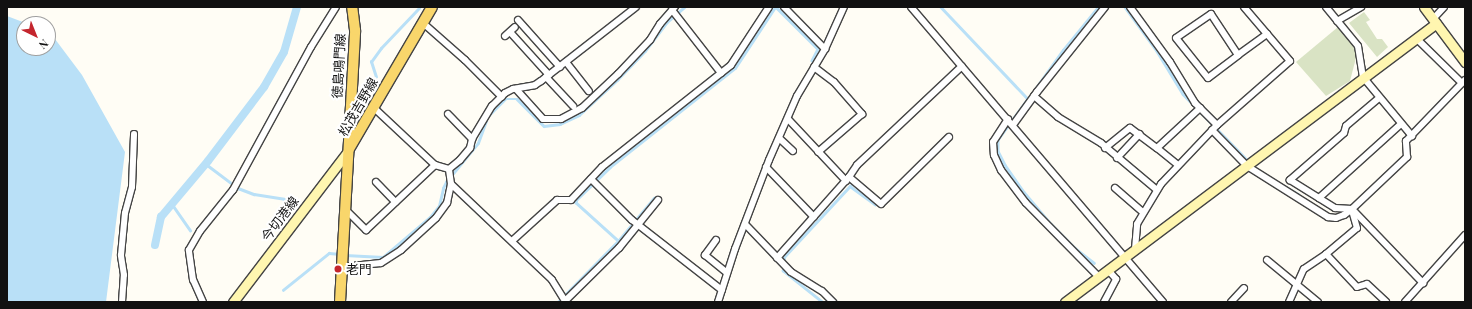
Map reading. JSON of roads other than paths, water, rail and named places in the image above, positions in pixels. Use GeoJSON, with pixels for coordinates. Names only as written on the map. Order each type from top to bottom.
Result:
{"type":"FeatureCollection","features":[{"type":"Feature","properties":{"kind":"main road","name":"徳島鳴門線"},"geometry":{"type":"LineString","coordinates":[[348,150],[355,30],[352,7]]}},
{"type":"Feature","properties":{"kind":"main road","name":"松茂吉野線"},"geometry":{"type":"LineString","coordinates":[[340,302],[348,150],[432,7]]}},
{"type":"Feature","properties":{"kind":"street"},"geometry":{"type":"LineString","coordinates":[[203,302],[193,280],[189,250],[200,231],[233,190],[311,47],[336,7]]}},
{"type":"Feature","properties":{"kind":"street"},"geometry":{"type":"LineString","coordinates":[[449,169],[460,160],[470,148],[472,139],[492,106],[502,97],[516,89],[535,85],[636,7]]}},
{"type":"Feature","properties":{"kind":"street"},"geometry":{"type":"LineString","coordinates":[[512,241],[557,200],[571,200],[602,167],[731,65],[769,7]]}},
{"type":"Feature","properties":{"kind":"street"},"geometry":{"type":"LineString","coordinates":[[784,7],[825,49]]}},
{"type":"Feature","properties":{"kind":"street"},"geometry":{"type":"LineString","coordinates":[[718,302],[766,167],[797,96],[825,49],[844,7]]}},
{"type":"Feature","properties":{"kind":"street"},"geometry":{"type":"LineString","coordinates":[[911,7],[1122,252],[1125,258],[1163,302]]}},
{"type":"Feature","properties":{"kind":"street"},"geometry":{"type":"LineString","coordinates":[[1013,125],[1034,96],[1105,7]]}},
{"type":"Feature","properties":{"kind":"street"},"geometry":{"type":"LineString","coordinates":[[1130,7],[1155,46],[1183,83],[1198,110],[1217,124]]}},
{"type":"Feature","properties":{"kind":"street"},"geometry":{"type":"LineString","coordinates":[[1135,249],[1137,224],[1143,212],[1157,190],[1178,164],[1217,124],[1290,61],[1244,7]]}},
{"type":"Feature","properties":{"kind":"street"},"geometry":{"type":"LineString","coordinates":[[1326,7],[1358,46],[1362,77],[1412,136]]}},
{"type":"Feature","properties":{"kind":"street"},"geometry":{"type":"LineString","coordinates":[[1337,21],[1361,7]]}},
{"type":"Feature","properties":{"kind":"street"},"geometry":{"type":"LineString","coordinates":[[1424,7],[1465,62]]}},
{"type":"Feature","properties":{"kind":"street"},"geometry":{"type":"LineString","coordinates":[[1065,302],[1247,166],[1362,77],[1416,38],[1435,21],[1444,7]]}},
{"type":"Feature","properties":{"kind":"street"},"geometry":{"type":"LineString","coordinates":[[516,89],[543,119],[561,119],[582,108],[618,74],[650,40],[660,24],[674,8],[721,73]]}},
{"type":"Feature","properties":{"kind":"street"},"geometry":{"type":"LineString","coordinates":[[1238,55],[1210,14],[1176,38],[1208,78],[1267,34]]}},
{"type":"Feature","properties":{"kind":"street"},"geometry":{"type":"LineString","coordinates":[[518,20],[560,67]]}},
{"type":"Feature","properties":{"kind":"street"},"geometry":{"type":"LineString","coordinates":[[423,22],[465,60],[502,97]]}},
{"type":"Feature","properties":{"kind":"street"},"geometry":{"type":"LineString","coordinates":[[510,32],[573,106]]}},
{"type":"Feature","properties":{"kind":"street"},"geometry":{"type":"LineString","coordinates":[[1212,130],[1247,166],[1328,217],[1336,218],[1344,215],[1407,156],[1406,141],[1440,104],[1464,82],[1416,38]]}},
{"type":"Feature","properties":{"kind":"street"},"geometry":{"type":"LineString","coordinates":[[566,62],[589,91]]}},
{"type":"Feature","properties":{"kind":"street"},"geometry":{"type":"LineString","coordinates":[[777,258],[857,166],[962,66]]}},
{"type":"Feature","properties":{"kind":"street"},"geometry":{"type":"LineString","coordinates":[[814,67],[834,82],[862,114],[818,152]]}},
{"type":"Feature","properties":{"kind":"street"},"geometry":{"type":"LineString","coordinates":[[1177,86],[1183,83]]}},
{"type":"Feature","properties":{"kind":"street"},"geometry":{"type":"LineString","coordinates":[[1034,96],[1058,117],[1101,144],[1157,190]]}},
{"type":"Feature","properties":{"kind":"street"},"geometry":{"type":"LineString","coordinates":[[1379,98],[1346,126],[1344,133],[1290,180],[1335,208],[1352,209],[1424,284]]}},
{"type":"Feature","properties":{"kind":"street"},"geometry":{"type":"LineString","coordinates":[[373,107],[435,165],[449,169]]}},
{"type":"Feature","properties":{"kind":"street"},"geometry":{"type":"LineString","coordinates":[[1157,148],[1198,110]]}},
{"type":"Feature","properties":{"kind":"street"},"geometry":{"type":"LineString","coordinates":[[448,114],[472,139]]}},
{"type":"Feature","properties":{"kind":"street"},"geometry":{"type":"LineString","coordinates":[[788,119],[818,152],[847,179],[881,204],[949,137]]}},
{"type":"Feature","properties":{"kind":"street"},"geometry":{"type":"LineString","coordinates":[[1008,119],[993,142],[994,154],[1001,170],[1036,213],[1099,277]]}},
{"type":"Feature","properties":{"kind":"street"},"geometry":{"type":"LineString","coordinates":[[1319,198],[1401,124]]}},
{"type":"Feature","properties":{"kind":"street"},"geometry":{"type":"LineString","coordinates":[[1105,148],[1130,128],[1178,164]]}},
{"type":"Feature","properties":{"kind":"street"},"geometry":{"type":"LineString","coordinates":[[122,302],[124,275],[121,255],[125,213],[132,187],[134,134]]}},
{"type":"Feature","properties":{"kind":"street"},"geometry":{"type":"LineString","coordinates":[[1117,158],[1139,134]]}},
{"type":"Feature","properties":{"kind":"street"},"geometry":{"type":"LineString","coordinates":[[779,138],[793,151]]}},
{"type":"Feature","properties":{"kind":"street","name":"今切港線"},"geometry":{"type":"LineString","coordinates":[[234,302],[348,150]]}},
{"type":"Feature","properties":{"kind":"street"},"geometry":{"type":"LineString","coordinates":[[345,210],[366,230],[435,165]]}},
{"type":"Feature","properties":{"kind":"street"},"geometry":{"type":"LineString","coordinates":[[766,167],[814,217]]}},
{"type":"Feature","properties":{"kind":"street"},"geometry":{"type":"LineString","coordinates":[[342,267],[381,263],[401,250],[436,218],[447,203],[451,184],[449,169]]}},
{"type":"Feature","properties":{"kind":"street"},"geometry":{"type":"LineString","coordinates":[[591,179],[632,220],[722,290]]}},
{"type":"Feature","properties":{"kind":"street"},"geometry":{"type":"LineString","coordinates":[[376,182],[395,202]]}},
{"type":"Feature","properties":{"kind":"street"},"geometry":{"type":"LineString","coordinates":[[451,184],[552,280],[566,301],[619,248],[658,200]]}},
{"type":"Feature","properties":{"kind":"street"},"geometry":{"type":"LineString","coordinates":[[1115,188],[1143,212]]}},
{"type":"Feature","properties":{"kind":"street"},"geometry":{"type":"LineString","coordinates":[[1290,302],[1304,269],[1326,254],[1357,228],[1352,209]]}},
{"type":"Feature","properties":{"kind":"street"},"geometry":{"type":"LineString","coordinates":[[745,224],[791,272],[822,291],[833,302]]}},
{"type":"Feature","properties":{"kind":"street"},"geometry":{"type":"LineString","coordinates":[[1405,302],[1424,284],[1465,236]]}},
{"type":"Feature","properties":{"kind":"street"},"geometry":{"type":"LineString","coordinates":[[716,240],[705,255],[728,273]]}},
{"type":"Feature","properties":{"kind":"street"},"geometry":{"type":"LineString","coordinates":[[1326,254],[1357,287],[1367,284],[1386,302]]}},
{"type":"Feature","properties":{"kind":"street"},"geometry":{"type":"LineString","coordinates":[[1267,260],[1318,302]]}},
{"type":"Feature","properties":{"kind":"street"},"geometry":{"type":"LineString","coordinates":[[1104,302],[1116,279],[1108,270]]}},
{"type":"Feature","properties":{"kind":"street"},"geometry":{"type":"LineString","coordinates":[[1231,302],[1244,288]]}},
{"type":"Feature","properties":{"kind":"water"},"geometry":{"type":"Polygon","coordinates":[[[7,16],[16,19],[16,56],[56,56],[56,40],[82,75],[125,152],[106,302],[7,302],[7,16]]]}},
{"type":"Feature","properties":{"kind":"waterway"},"geometry":{"type":"LineString","coordinates":[[155,245],[161,217],[208,161],[264,87],[284,52],[297,7]]}},
{"type":"Feature","properties":{"kind":"waterway"},"geometry":{"type":"LineString","coordinates":[[489,115],[505,99],[517,99],[544,126],[560,124],[579,115],[617,80],[645,51],[667,22],[684,7]]}},
{"type":"Feature","properties":{"kind":"waterway"},"geometry":{"type":"LineString","coordinates":[[618,241],[576,203],[576,200],[610,167],[735,68],[775,7]]}},
{"type":"Feature","properties":{"kind":"waterway"},"geometry":{"type":"LineString","coordinates":[[776,7],[818,49],[812,61]]}},
{"type":"Feature","properties":{"kind":"waterway"},"geometry":{"type":"LineString","coordinates":[[941,7],[1028,99],[1063,50],[1098,7]]}},
{"type":"Feature","properties":{"kind":"waterway"},"geometry":{"type":"LineString","coordinates":[[1125,7],[1157,51],[1183,94],[1256,169]]}},
{"type":"Feature","properties":{"kind":"waterway"},"geometry":{"type":"LineString","coordinates":[[376,77],[371,62],[381,48],[419,8]]}},
{"type":"Feature","properties":{"kind":"waterway"},"geometry":{"type":"LineString","coordinates":[[1028,99],[998,140],[998,151],[1005,165],[1024,192],[1051,224],[1075,248],[1094,263]]}},
{"type":"Feature","properties":{"kind":"waterway"},"geometry":{"type":"LineString","coordinates":[[345,255],[383,257],[430,217],[439,206],[446,182],[478,143],[486,121]]}},
{"type":"Feature","properties":{"kind":"waterway"},"geometry":{"type":"LineString","coordinates":[[206,164],[238,188],[254,194],[284,199],[293,205]]}},
{"type":"Feature","properties":{"kind":"waterway"},"geometry":{"type":"LineString","coordinates":[[1274,180],[1298,194]]}},
{"type":"Feature","properties":{"kind":"waterway"},"geometry":{"type":"LineString","coordinates":[[822,302],[783,271],[784,257],[850,186],[875,204]]}},
{"type":"Feature","properties":{"kind":"waterway"},"geometry":{"type":"LineString","coordinates":[[558,302],[618,241],[654,198]]}},
{"type":"Feature","properties":{"kind":"waterway"},"geometry":{"type":"LineString","coordinates":[[172,204],[190,230]]}},
{"type":"Feature","properties":{"kind":"waterway"},"geometry":{"type":"LineString","coordinates":[[283,290],[329,253],[340,254]]}},
{"type":"Feature","properties":{"kind":"place","name":"老門"},"geometry":{"type":"Point","coordinates":[338,269]}}]}
